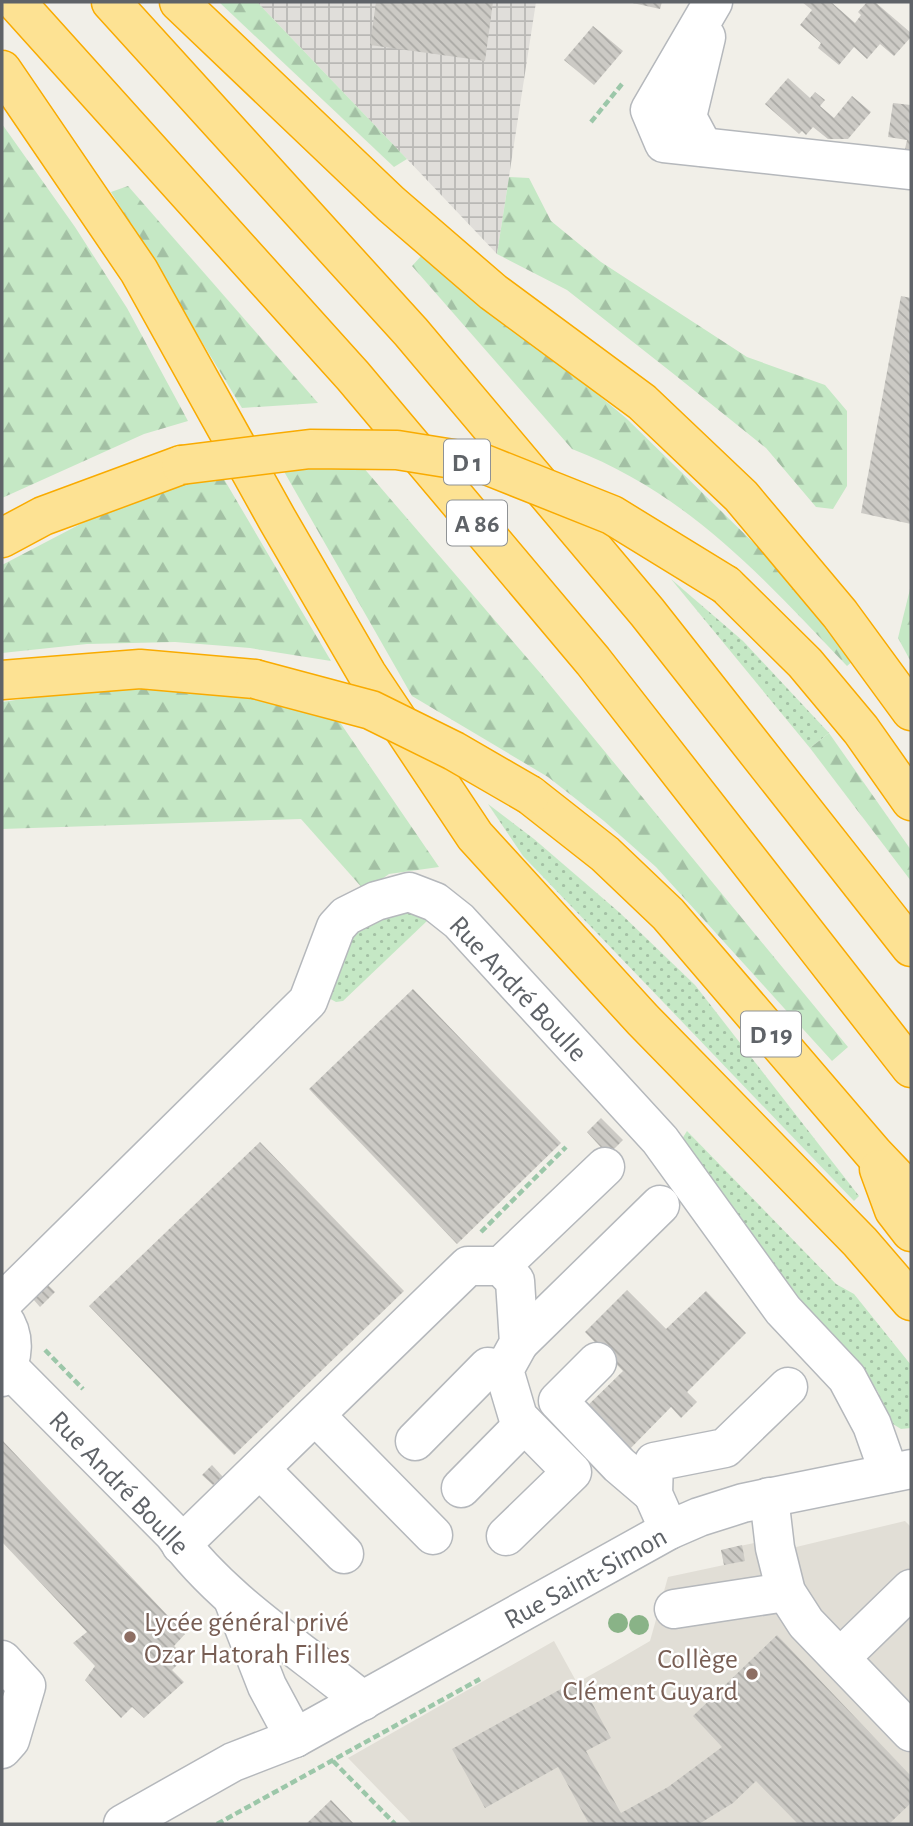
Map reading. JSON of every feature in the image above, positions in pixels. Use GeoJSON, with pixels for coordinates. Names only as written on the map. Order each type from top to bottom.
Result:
{"type":"FeatureCollection","features":[{"type":"Feature","properties":{"kind":"highway","name":"A 86"},"geometry":{"type":"LineString","coordinates":[[16,2],[353,376],[549,608],[911,1068]]}},
{"type":"Feature","properties":{"kind":"highway","name":"A 86"},"geometry":{"type":"LineString","coordinates":[[111,2],[438,363],[647,612],[911,947]]}},
{"type":"Feature","properties":{"kind":"highway"},"geometry":{"type":"LineString","coordinates":[[179,2],[391,204],[493,292],[642,402],[741,496],[841,614],[911,711]]}},
{"type":"Feature","properties":{"kind":"highway"},"geometry":{"type":"LineString","coordinates":[[2,70],[139,271],[277,519],[368,674],[475,836],[643,1020],[860,1242],[911,1301]]}},
{"type":"Feature","properties":{"kind":"highway","name":"D 1"},"geometry":{"type":"LineString","coordinates":[[2,538],[43,516],[181,465],[310,449],[397,450],[484,464],[612,515],[726,585],[804,663],[861,730],[911,801]]}},
{"type":"Feature","properties":{"kind":"highway","name":"D 19"},"geometry":{"type":"LineString","coordinates":[[2,680],[140,669],[255,679],[371,709],[454,751],[530,795],[605,854],[668,914],[874,1154]]}},
{"type":"Feature","properties":{"kind":"highway"},"geometry":{"type":"LineString","coordinates":[[874,1154],[911,1193]]}},
{"type":"Feature","properties":{"kind":"highway"},"geometry":{"type":"LineString","coordinates":[[874,1154],[894,1210],[911,1232]]}},
{"type":"Feature","properties":{"kind":"street"},"geometry":{"type":"LineString","coordinates":[[714,2],[650,110],[664,143],[911,170]]}},
{"type":"Feature","properties":{"kind":"street"},"geometry":{"type":"LineString","coordinates":[[702,148],[687,117],[714,2]]}},
{"type":"Feature","properties":{"kind":"street","name":"Rue André Boulle"},"geometry":{"type":"LineString","coordinates":[[2,1303],[308,1001],[336,927],[346,916],[376,901],[409,892],[435,902],[459,921],[660,1140],[783,1311],[847,1378],[900,1471]]}},
{"type":"Feature","properties":{"kind":"street"},"geometry":{"type":"LineString","coordinates":[[181,1545],[468,1266],[501,1266],[605,1167]]}},
{"type":"Feature","properties":{"kind":"street"},"geometry":{"type":"LineString","coordinates":[[415,1441],[488,1367],[512,1356],[660,1205]]}},
{"type":"Feature","properties":{"kind":"street"},"geometry":{"type":"LineString","coordinates":[[501,1266],[515,1281],[512,1356],[518,1417],[572,1472],[506,1536]]}},
{"type":"Feature","properties":{"kind":"street","name":"Rue André Boulle"},"geometry":{"type":"LineString","coordinates":[[2,1317],[11,1337],[12,1353],[5,1372],[173,1533],[181,1545],[232,1597],[363,1701]]}},
{"type":"Feature","properties":{"kind":"street"},"geometry":{"type":"LineString","coordinates":[[597,1362],[558,1401],[619,1465],[653,1494],[669,1530]]}},
{"type":"Feature","properties":{"kind":"street"},"geometry":{"type":"LineString","coordinates":[[653,1494],[654,1462],[725,1448],[788,1387]]}},
{"type":"Feature","properties":{"kind":"street"},"geometry":{"type":"LineString","coordinates":[[316,1415],[433,1535]]}},
{"type":"Feature","properties":{"kind":"street"},"geometry":{"type":"LineString","coordinates":[[461,1488],[524,1423]]}},
{"type":"Feature","properties":{"kind":"street"},"geometry":{"type":"LineString","coordinates":[[260,1469],[344,1554]]}},
{"type":"Feature","properties":{"kind":"street","name":"Rue Saint-Simon"},"geometry":{"type":"LineString","coordinates":[[123,1824],[233,1762],[289,1741],[669,1530],[716,1511],[769,1497],[900,1471]]}},
{"type":"Feature","properties":{"kind":"street"},"geometry":{"type":"LineString","coordinates":[[769,1497],[775,1548],[786,1592],[806,1623],[908,1721]]}},
{"type":"Feature","properties":{"kind":"street"},"geometry":{"type":"LineString","coordinates":[[840,1658],[911,1589]]}},
{"type":"Feature","properties":{"kind":"street"},"geometry":{"type":"LineString","coordinates":[[674,1609],[786,1592]]}},
{"type":"Feature","properties":{"kind":"street","name":"Rue André Boulle"},"geometry":{"type":"LineString","coordinates":[[232,1597],[289,1741]]}},
{"type":"Feature","properties":{"kind":"street"},"geometry":{"type":"LineString","coordinates":[[2,1660],[26,1686],[10,1740],[2,1749]]}},
{"type":"Feature","properties":{"kind":"street","name":"Rue Saint-Simon"},"geometry":{"type":"LineString","coordinates":[[167,1824],[241,1783],[289,1741]]}},
{"type":"Feature","properties":{"kind":"path"},"geometry":{"type":"LineString","coordinates":[[42,1347],[86,1392]]}},
{"type":"Feature","properties":{"kind":"path"},"geometry":{"type":"LineString","coordinates":[[217,1824],[405,1721]]}},
{"type":"Feature","properties":{"kind":"path"},"geometry":{"type":"LineString","coordinates":[[333,1760],[395,1824]]}},
{"type":"Feature","properties":{"kind":"shaded area"},"geometry":{"type":"Polygon","coordinates":[[[257,2],[536,2],[497,254],[407,159],[257,2]]]}},
{"type":"Feature","properties":{"kind":"shaded area","name":"Collège Clément Guyard"},"geometry":{"type":"Polygon","coordinates":[[[905,1521],[911,1527],[911,1824],[412,1824],[348,1758],[554,1641],[576,1681],[580,1681],[650,1641],[668,1577],[724,1565],[721,1550],[759,1542],[792,1548],[905,1521]]]}},
{"type":"Feature","properties":{"kind":"green space"},"geometry":{"type":"Polygon","coordinates":[[[219,2],[257,2],[407,159],[394,167],[219,2]]]}},
{"type":"Feature","properties":{"kind":"green space"},"geometry":{"type":"Polygon","coordinates":[[[2,124],[75,227],[127,308],[188,421],[144,434],[2,498],[2,124]]]}},
{"type":"Feature","properties":{"kind":"green space"},"geometry":{"type":"Polygon","coordinates":[[[509,177],[529,178],[551,221],[601,262],[747,357],[825,385],[847,411],[847,486],[833,509],[816,507],[766,448],[567,290],[497,254],[509,177]]]}},
{"type":"Feature","properties":{"kind":"green space"},"geometry":{"type":"Polygon","coordinates":[[[128,186],[318,403],[242,408],[111,192],[128,186]]]}},
{"type":"Feature","properties":{"kind":"green space"},"geometry":{"type":"Polygon","coordinates":[[[423,254],[510,329],[578,378],[626,418],[767,556],[854,660],[847,666],[754,571],[688,514],[614,468],[572,449],[412,266],[423,254]]]}},
{"type":"Feature","properties":{"kind":"green space"},"geometry":{"type":"Polygon","coordinates":[[[356,459],[541,674],[848,1047],[832,1061],[656,867],[604,821],[548,777],[412,696],[282,468],[356,459]]]}},
{"type":"Feature","properties":{"kind":"green space"},"geometry":{"type":"Polygon","coordinates":[[[218,469],[331,661],[250,648],[175,642],[87,644],[2,653],[2,565],[92,518],[218,469]]]}},
{"type":"Feature","properties":{"kind":"green space"},"geometry":{"type":"Polygon","coordinates":[[[671,579],[743,641],[829,733],[810,748],[671,579]]]}},
{"type":"Feature","properties":{"kind":"green space"},"geometry":{"type":"Polygon","coordinates":[[[911,585],[911,662],[898,638],[911,585]]]}},
{"type":"Feature","properties":{"kind":"green space"},"geometry":{"type":"Polygon","coordinates":[[[112,686],[225,692],[339,721],[439,867],[389,874],[365,891],[301,819],[2,829],[2,702],[112,686]]]}},
{"type":"Feature","properties":{"kind":"green space"},"geometry":{"type":"Polygon","coordinates":[[[829,733],[911,850],[911,881],[810,748],[829,733]]]}},
{"type":"Feature","properties":{"kind":"green space"},"geometry":{"type":"Polygon","coordinates":[[[488,804],[534,839],[620,913],[695,985],[859,1196],[854,1201],[523,856],[488,804]]]}},
{"type":"Feature","properties":{"kind":"green space"},"geometry":{"type":"Polygon","coordinates":[[[405,911],[428,920],[343,1001],[336,1002],[325,996],[352,929],[405,911]]]}},
{"type":"Feature","properties":{"kind":"green space"},"geometry":{"type":"Polygon","coordinates":[[[687,1131],[836,1284],[854,1294],[911,1365],[911,1428],[901,1429],[888,1421],[878,1392],[865,1373],[795,1295],[682,1139],[687,1131]]]}},
{"type":"Feature","properties":{"kind":"building"},"geometry":{"type":"Polygon","coordinates":[[[376,2],[493,2],[485,61],[370,45],[376,2]]]}},
{"type":"Feature","properties":{"kind":"building"},"geometry":{"type":"Polygon","coordinates":[[[628,2],[662,2],[660,9],[628,2]]]}},
{"type":"Feature","properties":{"kind":"building"},"geometry":{"type":"Polygon","coordinates":[[[802,2],[831,2],[855,23],[861,15],[858,12],[867,2],[875,2],[911,33],[911,37],[894,56],[880,44],[867,59],[854,47],[839,65],[818,48],[821,43],[800,25],[812,10],[802,2]]]}},
{"type":"Feature","properties":{"kind":"building"},"geometry":{"type":"Polygon","coordinates":[[[593,26],[623,51],[594,85],[564,60],[593,26]]]}},
{"type":"Feature","properties":{"kind":"building"},"geometry":{"type":"Polygon","coordinates":[[[788,78],[810,98],[815,92],[825,100],[820,106],[834,118],[852,96],[871,112],[848,139],[828,139],[813,127],[806,135],[802,131],[799,134],[765,104],[788,78]]]}},
{"type":"Feature","properties":{"kind":"building"},"geometry":{"type":"Polygon","coordinates":[[[893,103],[911,105],[911,150],[905,149],[907,140],[888,137],[893,103]]]}},
{"type":"Feature","properties":{"kind":"building"},"geometry":{"type":"Polygon","coordinates":[[[901,296],[911,298],[911,524],[861,513],[901,296]]]}},
{"type":"Feature","properties":{"kind":"building"},"geometry":{"type":"Polygon","coordinates":[[[413,989],[561,1143],[457,1244],[309,1089],[413,989]]]}},
{"type":"Feature","properties":{"kind":"building"},"geometry":{"type":"Polygon","coordinates":[[[601,1118],[623,1140],[608,1155],[587,1132],[601,1118]]]}},
{"type":"Feature","properties":{"kind":"building"},"geometry":{"type":"Polygon","coordinates":[[[260,1142],[404,1291],[234,1455],[89,1306],[260,1142]]]}},
{"type":"Feature","properties":{"kind":"building"},"geometry":{"type":"Polygon","coordinates":[[[48,1285],[55,1292],[40,1307],[33,1299],[48,1285]]]}},
{"type":"Feature","properties":{"kind":"building"},"geometry":{"type":"Polygon","coordinates":[[[627,1290],[666,1329],[706,1291],[746,1333],[687,1392],[697,1402],[681,1418],[671,1407],[624,1455],[582,1411],[623,1371],[585,1332],[627,1290]]]}},
{"type":"Feature","properties":{"kind":"building"},"geometry":{"type":"Polygon","coordinates":[[[2,1440],[185,1634],[174,1646],[185,1657],[172,1670],[184,1682],[144,1718],[132,1707],[121,1718],[85,1680],[95,1666],[73,1643],[87,1632],[2,1542],[2,1440]]]}},
{"type":"Feature","properties":{"kind":"building"},"geometry":{"type":"Polygon","coordinates":[[[212,1465],[223,1477],[213,1485],[202,1475],[212,1465]]]}},
{"type":"Feature","properties":{"kind":"building"},"geometry":{"type":"Polygon","coordinates":[[[742,1545],[745,1561],[724,1565],[721,1550],[742,1545]]]}},
{"type":"Feature","properties":{"kind":"building"},"geometry":{"type":"Polygon","coordinates":[[[777,1635],[911,1776],[911,1803],[889,1824],[798,1824],[756,1781],[733,1803],[699,1824],[589,1824],[558,1767],[485,1808],[452,1749],[579,1679],[611,1738],[586,1751],[621,1813],[668,1787],[722,1747],[693,1716],[777,1635]]]}},
{"type":"Feature","properties":{"kind":"building"},"geometry":{"type":"Polygon","coordinates":[[[331,1800],[354,1824],[306,1824],[331,1800]]]}},
{"type":"Feature","properties":{"kind":"place","name":"Lycée général privé Ozar Hatorah Filles"},"geometry":{"type":"Point","coordinates":[130,1637]}},
{"type":"Feature","properties":{"kind":"place","name":"Collège Clément Guyard"},"geometry":{"type":"Point","coordinates":[752,1674]}}]}
